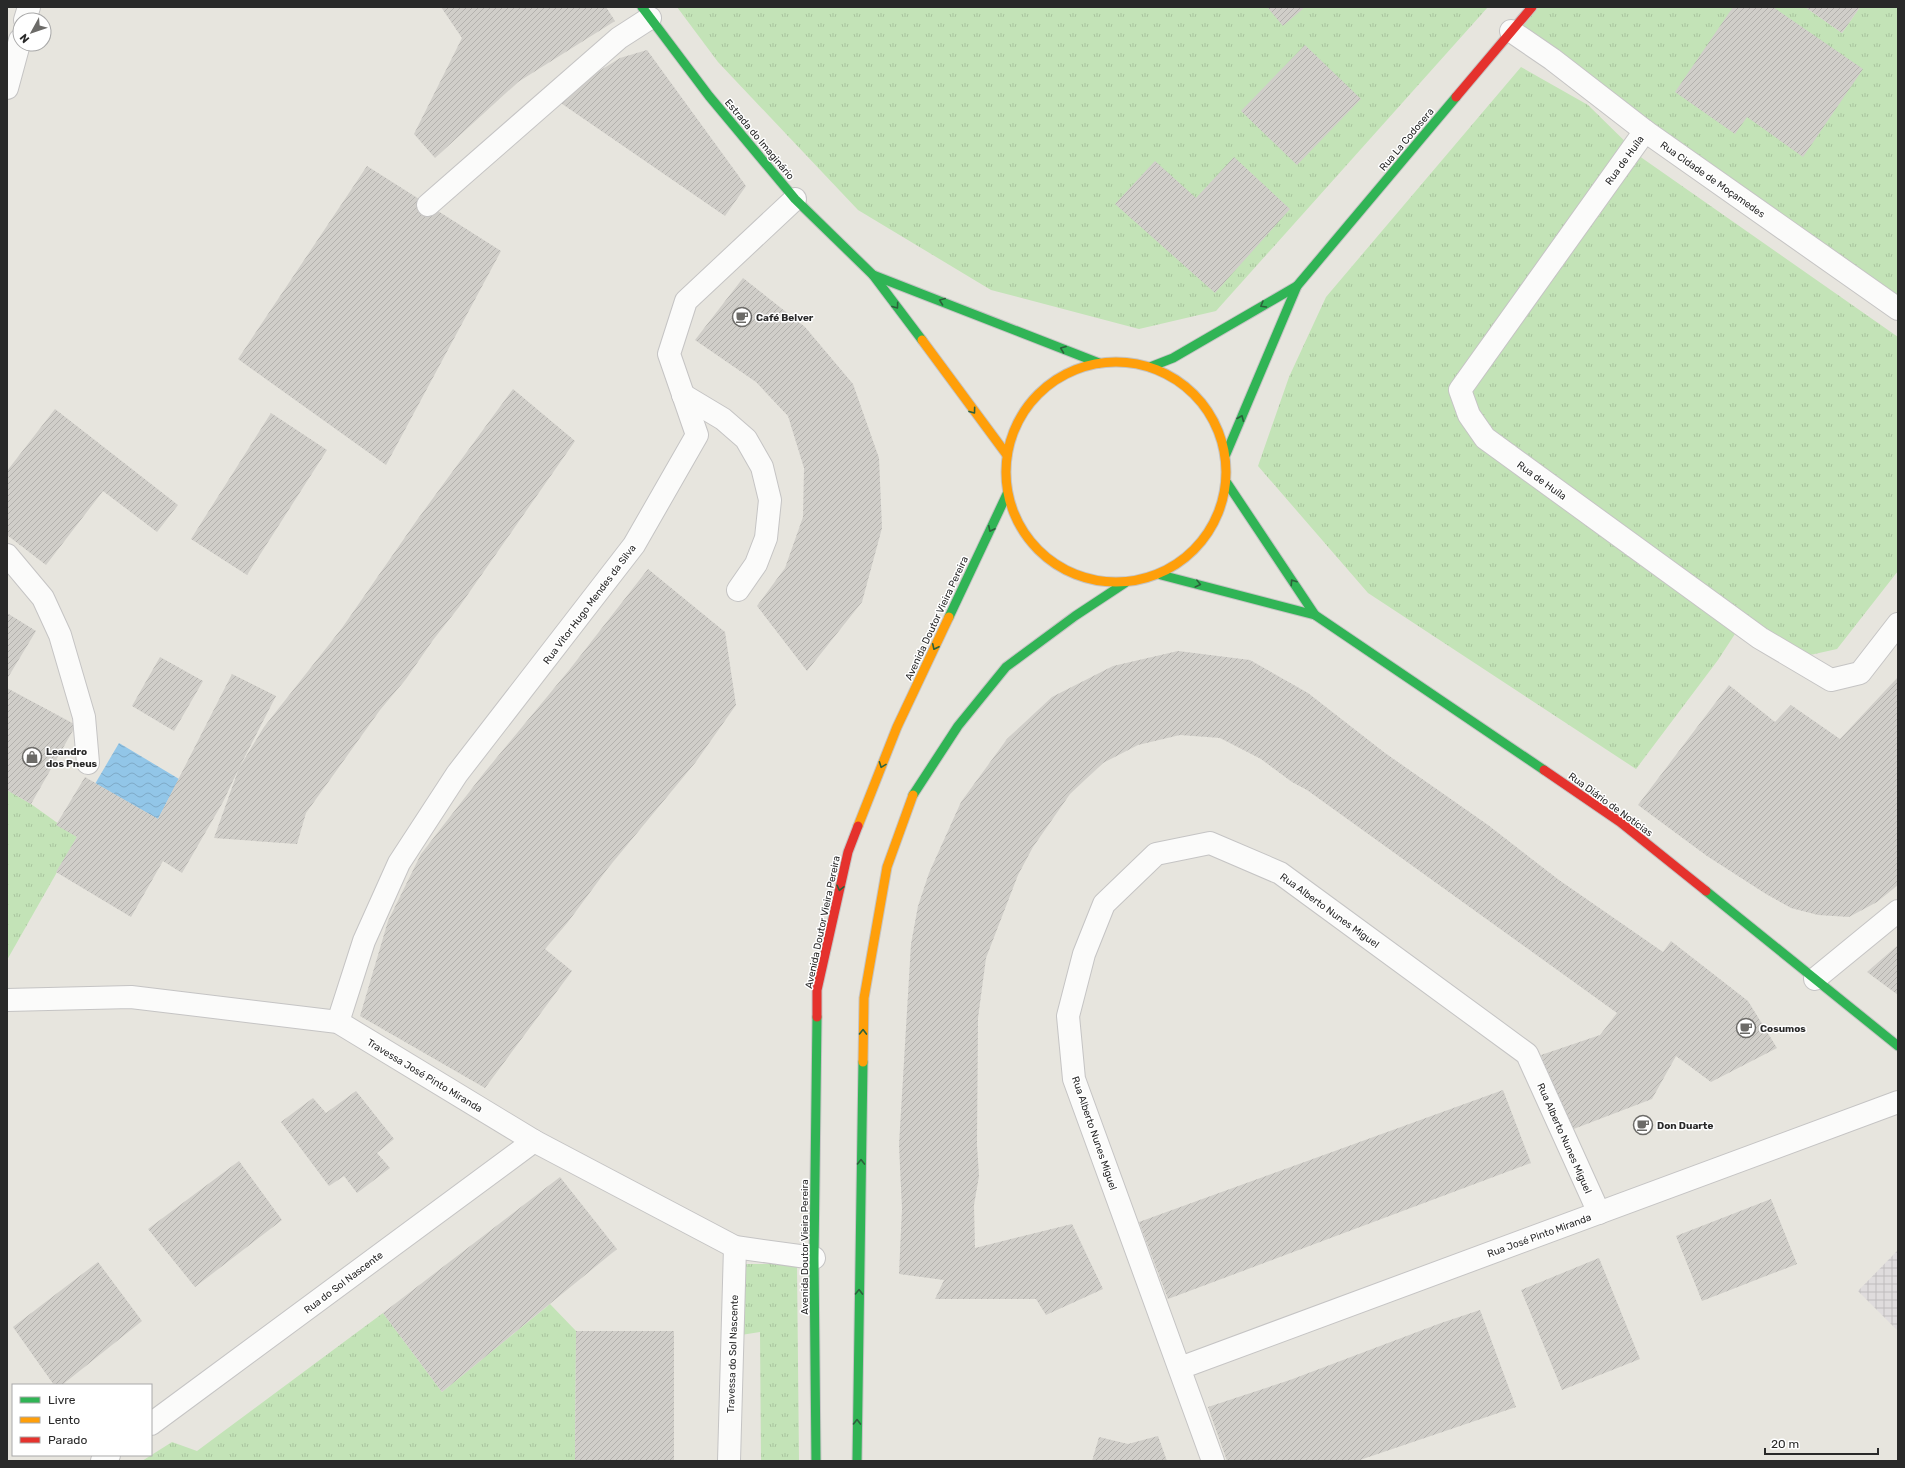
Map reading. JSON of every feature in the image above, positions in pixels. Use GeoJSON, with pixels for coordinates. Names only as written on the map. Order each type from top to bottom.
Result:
{"type":"FeatureCollection","features":[{"type":"Feature","properties":{"kind":"main road","name":"Rua La Codosera"},"geometry":{"type":"LineString","coordinates":[[1226,454],[1297,286],[1532,7]]}},
{"type":"Feature","properties":{"kind":"main road","name":"Estrada do Imaginário"},"geometry":{"type":"LineString","coordinates":[[646,13],[710,96],[795,199],[873,275]]}},
{"type":"Feature","properties":{"kind":"main road"},"geometry":{"type":"LineString","coordinates":[[873,275],[1099,363]]}},
{"type":"Feature","properties":{"kind":"main road"},"geometry":{"type":"LineString","coordinates":[[873,275],[1007,456]]}},
{"type":"Feature","properties":{"kind":"main road","name":"Rua La Codosera"},"geometry":{"type":"LineString","coordinates":[[1150,367],[1173,358],[1297,286]]}},
{"type":"Feature","properties":{"kind":"main road"},"geometry":{"type":"LineString","coordinates":[[1124,362],[1150,367],[1177,380],[1200,400],[1217,425],[1226,454],[1227,483],[1220,512],[1206,538],[1186,559],[1161,575],[1126,583],[1093,581],[1063,570],[1038,551],[1018,524],[1007,494],[1005,475],[1007,456],[1014,429],[1028,405],[1048,385],[1072,370],[1099,363],[1124,362]]}},
{"type":"Feature","properties":{"kind":"main road"},"geometry":{"type":"LineString","coordinates":[[1227,483],[1315,614]]}},
{"type":"Feature","properties":{"kind":"main road","name":"Avenida Doutor Vieira Pereira"},"geometry":{"type":"LineString","coordinates":[[816,1461],[814,1258],[818,990],[848,852],[897,726],[1007,494]]}},
{"type":"Feature","properties":{"kind":"main road"},"geometry":{"type":"LineString","coordinates":[[1161,575],[1315,614]]}},
{"type":"Feature","properties":{"kind":"main road"},"geometry":{"type":"LineString","coordinates":[[858,1460],[864,998],[888,867],[910,800],[958,726],[1006,667],[1075,616],[1126,583]]}},
{"type":"Feature","properties":{"kind":"main road","name":"Rua Diário de Notícias"},"geometry":{"type":"LineString","coordinates":[[1315,614],[1620,822],[1898,1046]]}},
{"type":"Feature","properties":{"kind":"street"},"geometry":{"type":"LineString","coordinates":[[428,205],[646,13]]}},
{"type":"Feature","properties":{"kind":"street","name":"Rua Cidade de Moçamedes"},"geometry":{"type":"LineString","coordinates":[[1511,32],[1552,60],[1645,131],[1898,309]]}},
{"type":"Feature","properties":{"kind":"street"},"geometry":{"type":"LineString","coordinates":[[7,88],[17,52]]}},
{"type":"Feature","properties":{"kind":"street","name":"Rua de Huíla"},"geometry":{"type":"LineString","coordinates":[[1645,131],[1460,390],[1469,416],[1485,438],[1760,638],[1831,680],[1860,674],[1898,624]]}},
{"type":"Feature","properties":{"kind":"street","name":"Rua Vitor Hugo Mendes da Silva"},"geometry":{"type":"LineString","coordinates":[[338,1022],[364,941],[399,863],[457,774],[634,545],[697,435],[669,354],[686,301],[795,199]]}},
{"type":"Feature","properties":{"kind":"street"},"geometry":{"type":"LineString","coordinates":[[684,395],[723,419],[746,439],[762,467],[770,500],[766,538],[756,564],[738,590]]}},
{"type":"Feature","properties":{"kind":"street"},"geometry":{"type":"LineString","coordinates":[[7,555],[43,598],[60,635],[84,717],[88,763]]}},
{"type":"Feature","properties":{"kind":"street","name":"Rua Alberto Nunes Miguel"},"geometry":{"type":"LineString","coordinates":[[1213,1461],[1074,1080],[1068,1016],[1084,954],[1104,904],[1156,854],[1210,843],[1280,873],[1527,1054],[1598,1213]]}},
{"type":"Feature","properties":{"kind":"street"},"geometry":{"type":"LineString","coordinates":[[1815,979],[1898,911]]}},
{"type":"Feature","properties":{"kind":"street","name":"Travessa José Pinto Miranda"},"geometry":{"type":"LineString","coordinates":[[7,1000],[131,997],[338,1022],[534,1140],[735,1247],[814,1258]]}},
{"type":"Feature","properties":{"kind":"street","name":"Rua José Pinto Miranda"},"geometry":{"type":"LineString","coordinates":[[1180,1368],[1898,1102]]}},
{"type":"Feature","properties":{"kind":"street","name":"Rua do Sol Nascente"},"geometry":{"type":"LineString","coordinates":[[152,1423],[534,1140]]}},
{"type":"Feature","properties":{"kind":"street","name":"Travessa do Sol Nascente"},"geometry":{"type":"LineString","coordinates":[[729,1461],[735,1247]]}},
{"type":"Feature","properties":{"kind":"shaded area"},"geometry":{"type":"Polygon","coordinates":[[[1898,1250],[1898,1331],[1858,1291],[1898,1250]]]}},
{"type":"Feature","properties":{"kind":"green space"},"geometry":{"type":"Polygon","coordinates":[[[677,7],[1488,7],[1216,311],[1139,329],[991,290],[858,210],[718,62],[677,7]]]}},
{"type":"Feature","properties":{"kind":"green space"},"geometry":{"type":"Polygon","coordinates":[[[1532,7],[1805,7],[1842,33],[1860,7],[1898,7],[1898,309],[1511,31],[1532,7]]]}},
{"type":"Feature","properties":{"kind":"green space"},"geometry":{"type":"Polygon","coordinates":[[[1521,67],[1588,105],[1642,158],[1898,337],[1898,571],[1837,649],[1810,655],[1746,617],[1718,660],[1636,769],[1368,593],[1258,466],[1289,377],[1326,297],[1521,67]]]}},
{"type":"Feature","properties":{"kind":"green space"},"geometry":{"type":"Polygon","coordinates":[[[7,790],[31,804],[77,837],[7,960],[7,790]]]}},
{"type":"Feature","properties":{"kind":"green space"},"geometry":{"type":"Polygon","coordinates":[[[744,1264],[797,1264],[799,1461],[761,1461],[760,1332],[741,1335],[744,1264]]]}},
{"type":"Feature","properties":{"kind":"green space"},"geometry":{"type":"Polygon","coordinates":[[[550,1304],[576,1331],[575,1461],[142,1461],[172,1442],[197,1451],[383,1313],[442,1392],[550,1304]]]}},
{"type":"Feature","properties":{"kind":"water"},"geometry":{"type":"Polygon","coordinates":[[[119,743],[179,779],[158,819],[95,784],[119,743]]]}},
{"type":"Feature","properties":{"kind":"building"},"geometry":{"type":"Polygon","coordinates":[[[441,7],[606,7],[615,21],[518,82],[435,158],[414,134],[462,38],[441,7]]]}},
{"type":"Feature","properties":{"kind":"building"},"geometry":{"type":"Polygon","coordinates":[[[1267,7],[1305,7],[1283,26],[1267,7]]]}},
{"type":"Feature","properties":{"kind":"building"},"geometry":{"type":"Polygon","coordinates":[[[1733,7],[1773,7],[1863,69],[1803,157],[1747,117],[1735,134],[1675,92],[1733,7]]]}},
{"type":"Feature","properties":{"kind":"building"},"geometry":{"type":"Polygon","coordinates":[[[1805,7],[1860,7],[1842,33],[1805,7]]]}},
{"type":"Feature","properties":{"kind":"building"},"geometry":{"type":"Polygon","coordinates":[[[1305,45],[1361,99],[1297,165],[1241,111],[1305,45]]]}},
{"type":"Feature","properties":{"kind":"building"},"geometry":{"type":"Polygon","coordinates":[[[647,50],[746,186],[725,216],[555,99],[620,58],[647,50]]]}},
{"type":"Feature","properties":{"kind":"building"},"geometry":{"type":"Polygon","coordinates":[[[1234,157],[1290,209],[1215,293],[1115,204],[1155,161],[1196,198],[1234,157]]]}},
{"type":"Feature","properties":{"kind":"building"},"geometry":{"type":"Polygon","coordinates":[[[367,166],[501,251],[386,465],[238,359],[367,166]]]}},
{"type":"Feature","properties":{"kind":"building"},"geometry":{"type":"Polygon","coordinates":[[[743,278],[805,327],[853,384],[879,458],[882,528],[862,602],[807,671],[757,606],[785,568],[803,517],[804,468],[788,416],[756,382],[695,340],[743,278]]]}},
{"type":"Feature","properties":{"kind":"building"},"geometry":{"type":"Polygon","coordinates":[[[513,389],[575,441],[459,607],[433,640],[406,679],[380,710],[306,813],[297,844],[214,838],[239,768],[264,727],[342,628],[417,520],[513,389]]]}},
{"type":"Feature","properties":{"kind":"building"},"geometry":{"type":"Polygon","coordinates":[[[55,409],[178,505],[157,532],[103,491],[46,565],[7,535],[7,471],[55,409]]]}},
{"type":"Feature","properties":{"kind":"building"},"geometry":{"type":"Polygon","coordinates":[[[271,413],[327,450],[247,575],[191,539],[271,413]]]}},
{"type":"Feature","properties":{"kind":"building"},"geometry":{"type":"Polygon","coordinates":[[[648,569],[725,632],[736,705],[695,763],[608,868],[568,922],[545,949],[572,971],[485,1088],[360,1016],[388,921],[421,854],[484,773],[570,669],[648,569]]]}},
{"type":"Feature","properties":{"kind":"building"},"geometry":{"type":"Polygon","coordinates":[[[7,613],[36,631],[7,679],[7,613]]]}},
{"type":"Feature","properties":{"kind":"building"},"geometry":{"type":"Polygon","coordinates":[[[1178,651],[1250,660],[1308,693],[1385,753],[1488,825],[1559,880],[1663,952],[1671,941],[1748,1001],[1777,1048],[1711,1082],[1676,1056],[1652,1099],[1571,1130],[1541,1055],[1600,1035],[1617,1013],[1307,790],[1292,782],[1261,759],[1220,738],[1180,735],[1138,745],[1103,763],[1070,794],[1033,847],[1018,875],[986,958],[978,1018],[977,1145],[979,1176],[974,1205],[975,1248],[1072,1224],[1103,1289],[1046,1315],[1036,1299],[935,1299],[944,1280],[899,1274],[902,1209],[899,1145],[911,944],[918,906],[929,873],[961,802],[1007,739],[1052,697],[1113,666],[1178,651]]]}},
{"type":"Feature","properties":{"kind":"building"},"geometry":{"type":"Polygon","coordinates":[[[160,657],[203,681],[174,731],[132,706],[160,657]]]}},
{"type":"Feature","properties":{"kind":"building"},"geometry":{"type":"Polygon","coordinates":[[[232,674],[276,696],[223,802],[182,873],[163,861],[131,917],[56,872],[77,837],[56,825],[85,777],[158,819],[232,674]]]}},
{"type":"Feature","properties":{"kind":"building"},"geometry":{"type":"Polygon","coordinates":[[[1898,677],[1898,885],[1877,902],[1849,917],[1818,915],[1791,908],[1766,894],[1707,856],[1638,805],[1729,685],[1775,722],[1791,705],[1840,739],[1898,677]]]}},
{"type":"Feature","properties":{"kind":"building","name":"Leandro dos Pneus"},"geometry":{"type":"Polygon","coordinates":[[[7,688],[76,725],[31,804],[7,790],[7,688]]]}},
{"type":"Feature","properties":{"kind":"building"},"geometry":{"type":"Polygon","coordinates":[[[1898,945],[1898,995],[1867,972],[1898,945]]]}},
{"type":"Feature","properties":{"kind":"building"},"geometry":{"type":"Polygon","coordinates":[[[1503,1090],[1531,1163],[1168,1299],[1139,1222],[1503,1090]]]}},
{"type":"Feature","properties":{"kind":"building"},"geometry":{"type":"Polygon","coordinates":[[[356,1091],[394,1139],[377,1153],[390,1168],[357,1193],[344,1176],[329,1186],[281,1122],[313,1098],[326,1113],[356,1091]]]}},
{"type":"Feature","properties":{"kind":"building"},"geometry":{"type":"Polygon","coordinates":[[[239,1161],[282,1220],[195,1287],[148,1229],[239,1161]]]}},
{"type":"Feature","properties":{"kind":"building"},"geometry":{"type":"Polygon","coordinates":[[[560,1177],[617,1249],[442,1392],[383,1313],[560,1177]]]}},
{"type":"Feature","properties":{"kind":"building"},"geometry":{"type":"Polygon","coordinates":[[[1771,1199],[1797,1264],[1702,1301],[1676,1236],[1771,1199]]]}},
{"type":"Feature","properties":{"kind":"building"},"geometry":{"type":"Polygon","coordinates":[[[1599,1258],[1640,1359],[1562,1390],[1521,1290],[1599,1258]]]}},
{"type":"Feature","properties":{"kind":"building"},"geometry":{"type":"Polygon","coordinates":[[[98,1262],[142,1321],[63,1384],[53,1384],[13,1327],[98,1262]]]}},
{"type":"Feature","properties":{"kind":"building"},"geometry":{"type":"Polygon","coordinates":[[[1480,1310],[1516,1407],[1357,1461],[1227,1461],[1208,1407],[1290,1380],[1441,1323],[1480,1310]]]}},
{"type":"Feature","properties":{"kind":"building"},"geometry":{"type":"Polygon","coordinates":[[[576,1331],[674,1331],[674,1461],[575,1461],[576,1331]]]}},
{"type":"Feature","properties":{"kind":"building"},"geometry":{"type":"Polygon","coordinates":[[[1158,1436],[1167,1461],[1092,1461],[1099,1437],[1128,1444],[1158,1436]]]}},
{"type":"Feature","properties":{"kind":"traffic: fast"},"geometry":{"type":"LineString","coordinates":[[642,7],[709,96],[795,199],[873,275],[922,340]]}},
{"type":"Feature","properties":{"kind":"traffic: fast"},"geometry":{"type":"LineString","coordinates":[[1226,454],[1297,286],[1456,97]]}},
{"type":"Feature","properties":{"kind":"traffic: fast"},"geometry":{"type":"LineString","coordinates":[[873,275],[1099,363]]}},
{"type":"Feature","properties":{"kind":"traffic: fast"},"geometry":{"type":"LineString","coordinates":[[1150,367],[1173,358],[1297,286]]}},
{"type":"Feature","properties":{"kind":"traffic: fast"},"geometry":{"type":"LineString","coordinates":[[1227,483],[1315,615]]}},
{"type":"Feature","properties":{"kind":"traffic: fast"},"geometry":{"type":"LineString","coordinates":[[949,617],[1007,494]]}},
{"type":"Feature","properties":{"kind":"traffic: fast"},"geometry":{"type":"LineString","coordinates":[[1161,575],[1315,615],[1544,770]]}},
{"type":"Feature","properties":{"kind":"traffic: fast"},"geometry":{"type":"LineString","coordinates":[[913,795],[958,726],[1006,667],[1075,616],[1125,583]]}},
{"type":"Feature","properties":{"kind":"traffic: fast"},"geometry":{"type":"LineString","coordinates":[[1706,891],[1898,1046]]}},
{"type":"Feature","properties":{"kind":"traffic: fast"},"geometry":{"type":"LineString","coordinates":[[816,1461],[814,1258],[817,1017]]}},
{"type":"Feature","properties":{"kind":"traffic: fast"},"geometry":{"type":"LineString","coordinates":[[857,1461],[863,1062]]}},
{"type":"Feature","properties":{"kind":"traffic: slow"},"geometry":{"type":"LineString","coordinates":[[922,340],[1007,455]]}},
{"type":"Feature","properties":{"kind":"traffic: slow"},"geometry":{"type":"LineString","coordinates":[[1105,362],[1127,362],[1148,366],[1158,370],[1177,380],[1194,394],[1208,411],[1218,430],[1224,450],[1226,472],[1224,494],[1218,514],[1208,533],[1194,550],[1177,564],[1148,578],[1127,582],[1105,582],[1084,578],[1064,569],[1046,557],[1031,542],[1019,524],[1010,504],[1006,483],[1006,461],[1010,440],[1019,420],[1031,402],[1046,387],[1064,375],[1084,366],[1105,362]]}},
{"type":"Feature","properties":{"kind":"traffic: slow"},"geometry":{"type":"LineString","coordinates":[[858,826],[897,727],[949,617]]}},
{"type":"Feature","properties":{"kind":"traffic: slow"},"geometry":{"type":"LineString","coordinates":[[863,1062],[864,998],[887,867],[913,795]]}},
{"type":"Feature","properties":{"kind":"traffic: jam"},"geometry":{"type":"LineString","coordinates":[[1456,97],[1532,7]]}},
{"type":"Feature","properties":{"kind":"traffic: jam"},"geometry":{"type":"LineString","coordinates":[[1544,770],[1620,822],[1706,891]]}},
{"type":"Feature","properties":{"kind":"traffic: jam"},"geometry":{"type":"LineString","coordinates":[[817,1017],[817,990],[848,852],[858,826]]}},
{"type":"Feature","properties":{"kind":"place","name":"Café Belver"},"geometry":{"type":"Point","coordinates":[742,317]}},
{"type":"Feature","properties":{"kind":"place","name":"Leandro dos Pneus"},"geometry":{"type":"Point","coordinates":[32,757]}},
{"type":"Feature","properties":{"kind":"place","name":"Cosumos"},"geometry":{"type":"Point","coordinates":[1746,1028]}},
{"type":"Feature","properties":{"kind":"place","name":"Don Duarte"},"geometry":{"type":"Point","coordinates":[1643,1125]}}]}
